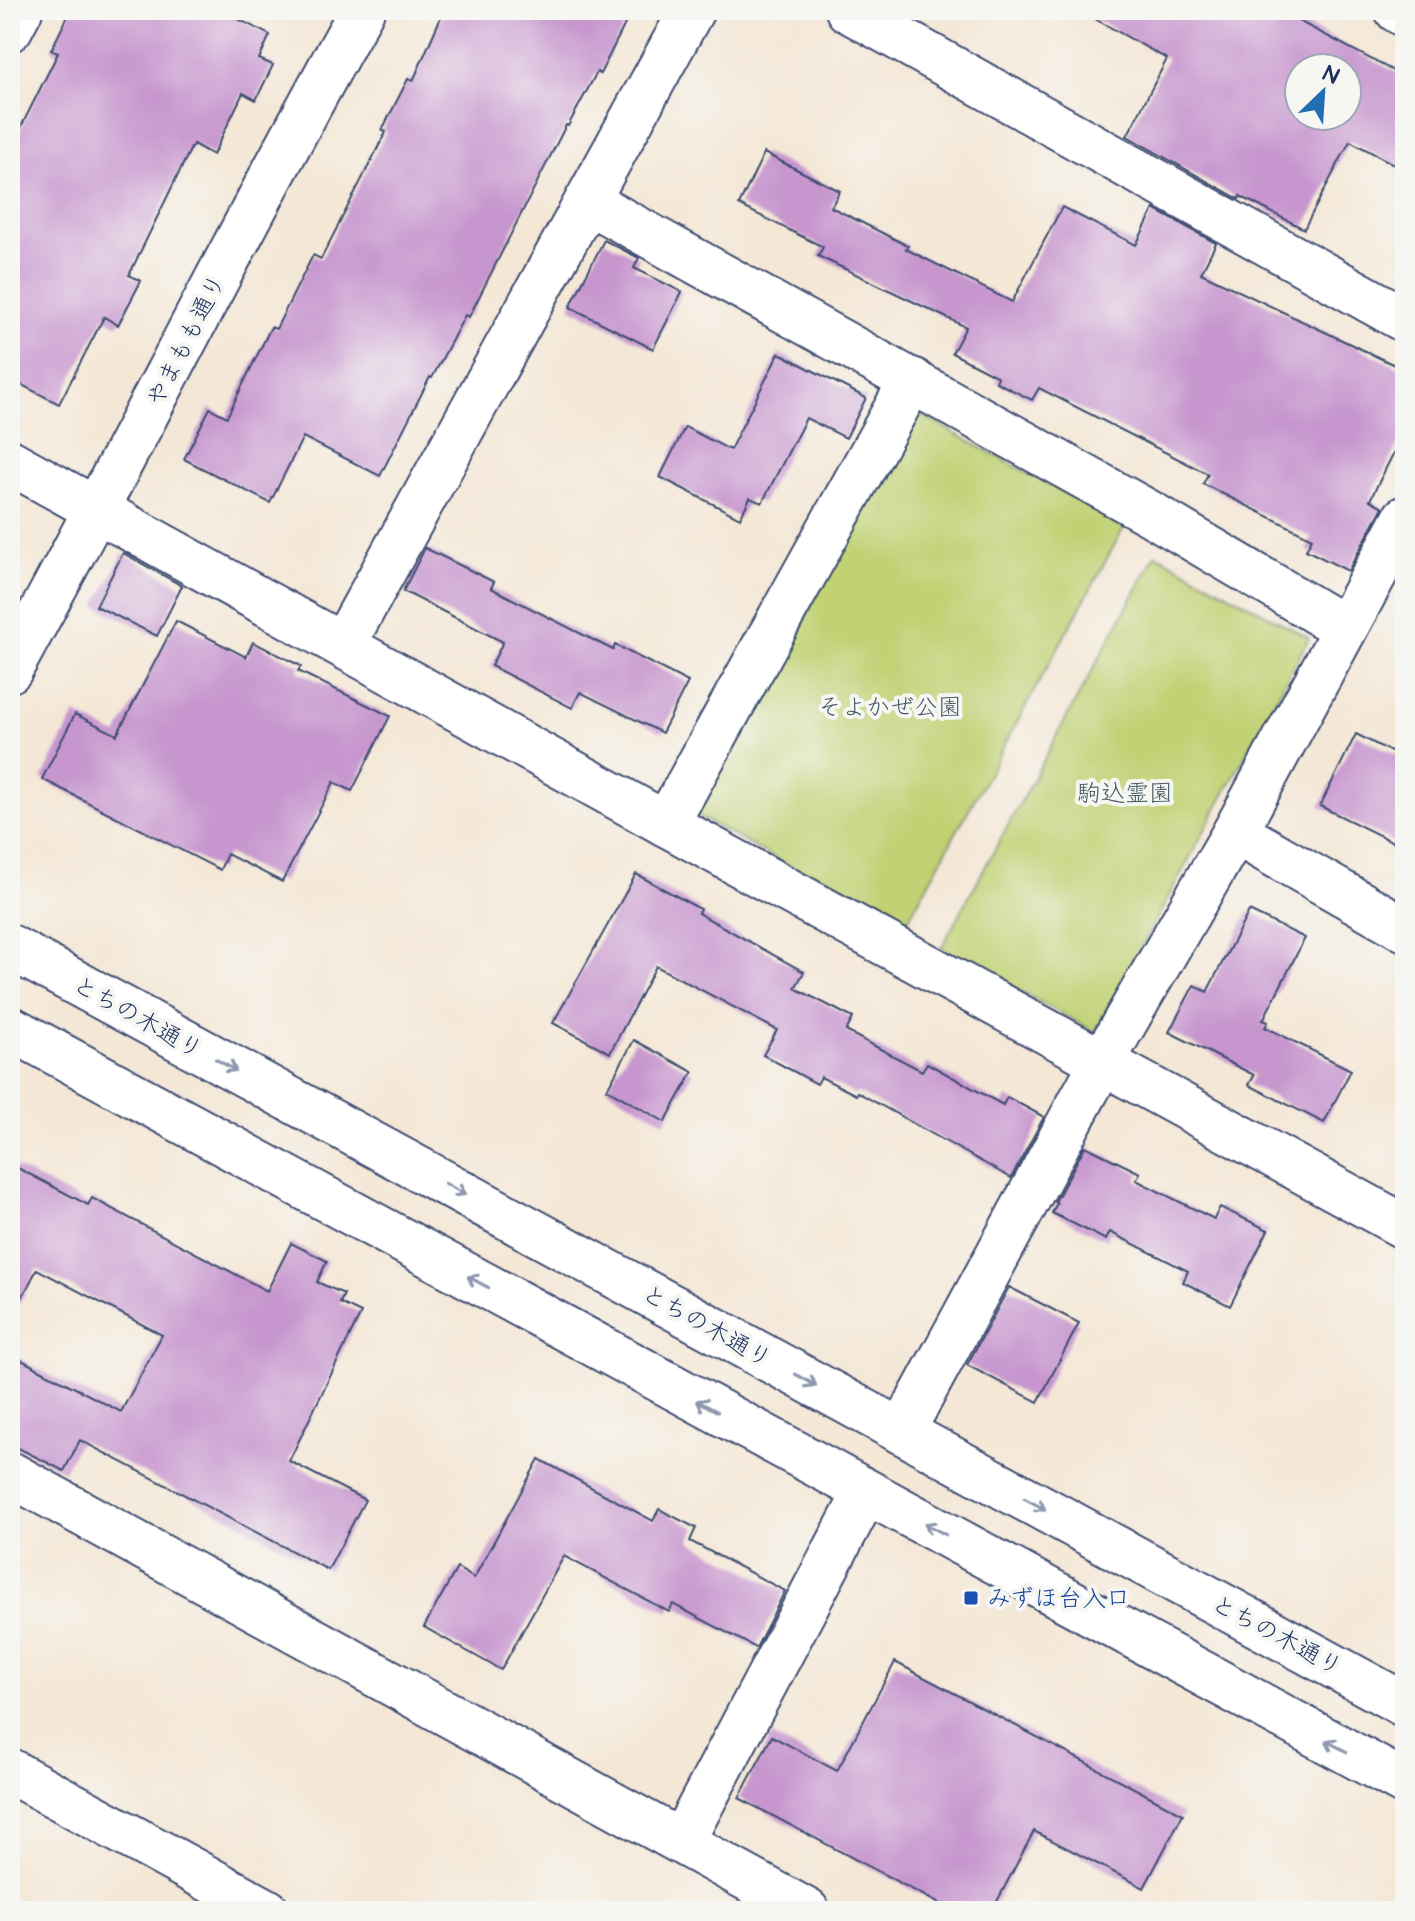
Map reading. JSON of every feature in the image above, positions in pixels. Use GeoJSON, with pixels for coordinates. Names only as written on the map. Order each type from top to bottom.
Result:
{"type":"FeatureCollection","features":[{"type":"Feature","properties":{"kind":"street"},"geometry":{"type":"LineString","coordinates":[[10,29],[20,10]]}},
{"type":"Feature","properties":{"kind":"street","name":"やまもも通り"},"geometry":{"type":"LineString","coordinates":[[10,670],[98,509],[292,135],[362,10]]}},
{"type":"Feature","properties":{"kind":"street"},"geometry":{"type":"LineString","coordinates":[[343,645],[692,10]]}},
{"type":"Feature","properties":{"kind":"street"},"geometry":{"type":"LineString","coordinates":[[848,10],[1405,320]]}},
{"type":"Feature","properties":{"kind":"street"},"geometry":{"type":"LineString","coordinates":[[1397,10],[1405,15]]}},
{"type":"Feature","properties":{"kind":"street"},"geometry":{"type":"LineString","coordinates":[[587,201],[1153,515],[1344,628]]}},
{"type":"Feature","properties":{"kind":"street"},"geometry":{"type":"LineString","coordinates":[[666,824],[912,380]]}},
{"type":"Feature","properties":{"kind":"street"},"geometry":{"type":"LineString","coordinates":[[10,462],[1405,1227]]}},
{"type":"Feature","properties":{"kind":"street"},"geometry":{"type":"LineString","coordinates":[[902,1432],[1102,1062],[1235,832],[1405,518]]}},
{"type":"Feature","properties":{"kind":"street"},"geometry":{"type":"LineString","coordinates":[[1235,832],[1405,929]]}},
{"type":"Feature","properties":{"kind":"street","name":"とちの木通り"},"geometry":{"type":"LineString","coordinates":[[10,947],[1405,1705]]}},
{"type":"Feature","properties":{"kind":"street"},"geometry":{"type":"LineString","coordinates":[[10,1028],[1405,1783]]}},
{"type":"Feature","properties":{"kind":"street"},"geometry":{"type":"LineString","coordinates":[[10,1474],[807,1911]]}},
{"type":"Feature","properties":{"kind":"street"},"geometry":{"type":"LineString","coordinates":[[682,1841],[866,1492]]}},
{"type":"Feature","properties":{"kind":"street"},"geometry":{"type":"LineString","coordinates":[[10,1771],[267,1911]]}},
{"type":"Feature","properties":{"kind":"green space","name":"そよかぜ公園"},"geometry":{"type":"Polygon","coordinates":[[[917,413],[1125,526],[903,929],[696,815],[917,413]]]}},
{"type":"Feature","properties":{"kind":"green space","name":"駒込霊園"},"geometry":{"type":"Polygon","coordinates":[[[1156,554],[1309,638],[1095,1032],[941,948],[1156,554]]]}},
{"type":"Feature","properties":{"kind":"building"},"geometry":{"type":"Polygon","coordinates":[[[71,10],[220,10],[270,35],[259,59],[273,65],[256,100],[243,93],[213,155],[193,144],[129,275],[141,281],[118,325],[104,317],[59,404],[10,379],[10,149],[58,53],[51,50],[71,10]]]}},
{"type":"Feature","properties":{"kind":"building"},"geometry":{"type":"Polygon","coordinates":[[[444,10],[606,10],[627,20],[600,74],[597,72],[566,125],[469,317],[465,315],[430,377],[380,476],[303,437],[270,503],[184,459],[210,408],[227,417],[271,327],[276,329],[313,255],[321,259],[386,132],[382,130],[408,79],[413,81],[444,10]]]}},
{"type":"Feature","properties":{"kind":"building"},"geometry":{"type":"Polygon","coordinates":[[[1079,10],[1278,10],[1358,52],[1283,52],[1283,132],[1363,132],[1363,55],[1405,77],[1405,170],[1350,141],[1304,229],[1240,196],[1239,199],[1127,136],[1167,59],[1079,10]]]}},
{"type":"Feature","properties":{"kind":"building"},"geometry":{"type":"Polygon","coordinates":[[[764,153],[840,191],[831,207],[1012,302],[1062,207],[1136,245],[1154,209],[1216,243],[1201,273],[1405,370],[1405,430],[1370,500],[1383,507],[1348,571],[1306,550],[1312,538],[1203,484],[1208,474],[1039,388],[1032,400],[996,382],[998,377],[952,353],[966,327],[818,256],[823,247],[739,205],[764,153]]]}},
{"type":"Feature","properties":{"kind":"building"},"geometry":{"type":"Polygon","coordinates":[[[604,240],[639,258],[634,268],[682,292],[653,349],[570,307],[604,240]]]}},
{"type":"Feature","properties":{"kind":"building"},"geometry":{"type":"Polygon","coordinates":[[[779,353],[866,398],[846,438],[806,418],[762,503],[750,498],[740,518],[660,477],[685,427],[730,450],[779,353]]]}},
{"type":"Feature","properties":{"kind":"building"},"geometry":{"type":"Polygon","coordinates":[[[425,548],[494,582],[491,588],[613,650],[615,645],[688,682],[662,733],[580,692],[572,708],[491,666],[503,642],[403,591],[425,548]]]}},
{"type":"Feature","properties":{"kind":"building"},"geometry":{"type":"Polygon","coordinates":[[[123,553],[182,586],[157,636],[96,606],[123,553]]]}},
{"type":"Feature","properties":{"kind":"building"},"geometry":{"type":"Polygon","coordinates":[[[176,621],[246,657],[253,642],[301,666],[298,671],[390,716],[352,791],[334,782],[282,882],[227,854],[220,870],[42,779],[75,714],[117,735],[176,621]]]}},
{"type":"Feature","properties":{"kind":"building"},"geometry":{"type":"Polygon","coordinates":[[[1356,734],[1405,759],[1405,848],[1320,806],[1356,734]]]}},
{"type":"Feature","properties":{"kind":"building"},"geometry":{"type":"Polygon","coordinates":[[[636,874],[700,909],[698,913],[804,972],[795,988],[853,1018],[846,1031],[922,1071],[927,1063],[1003,1105],[1007,1097],[1044,1117],[1011,1178],[857,1092],[856,1095],[821,1077],[817,1084],[763,1055],[777,1030],[656,966],[610,1053],[553,1023],[636,874]]]}},
{"type":"Feature","properties":{"kind":"building"},"geometry":{"type":"Polygon","coordinates":[[[1249,911],[1305,938],[1263,1020],[1268,1022],[1265,1027],[1351,1070],[1324,1123],[1249,1085],[1254,1075],[1169,1032],[1194,985],[1207,992],[1249,911]]]}},
{"type":"Feature","properties":{"kind":"building"},"geometry":{"type":"Polygon","coordinates":[[[634,1040],[693,1072],[665,1122],[607,1089],[634,1040]]]}},
{"type":"Feature","properties":{"kind":"building"},"geometry":{"type":"Polygon","coordinates":[[[1085,1146],[1140,1173],[1136,1180],[1214,1219],[1220,1207],[1268,1230],[1230,1306],[1183,1282],[1188,1271],[1110,1232],[1106,1240],[1052,1213],[1085,1146]]]}},
{"type":"Feature","properties":{"kind":"building"},"geometry":{"type":"Polygon","coordinates":[[[10,1164],[88,1205],[92,1198],[267,1291],[291,1243],[327,1261],[317,1282],[344,1294],[340,1303],[361,1313],[289,1461],[365,1500],[328,1570],[80,1440],[64,1471],[10,1444],[10,1354],[121,1412],[162,1335],[37,1269],[10,1321],[10,1164]]]}},
{"type":"Feature","properties":{"kind":"building"},"geometry":{"type":"Polygon","coordinates":[[[1009,1287],[1079,1323],[1038,1402],[967,1365],[1009,1287]]]}},
{"type":"Feature","properties":{"kind":"building"},"geometry":{"type":"Polygon","coordinates":[[[539,1459],[653,1521],[659,1509],[696,1528],[690,1541],[785,1591],[756,1648],[673,1604],[669,1612],[564,1556],[501,1670],[424,1627],[457,1568],[474,1578],[539,1459]]]}},
{"type":"Feature","properties":{"kind":"building"},"geometry":{"type":"Polygon","coordinates":[[[895,1662],[1183,1814],[1144,1888],[1034,1831],[992,1911],[953,1911],[739,1798],[772,1736],[837,1771],[895,1662]]]}},
{"type":"Feature","properties":{"kind":"place","name":"みずほ台入口"},"geometry":{"type":"Point","coordinates":[971,1598]}}]}
